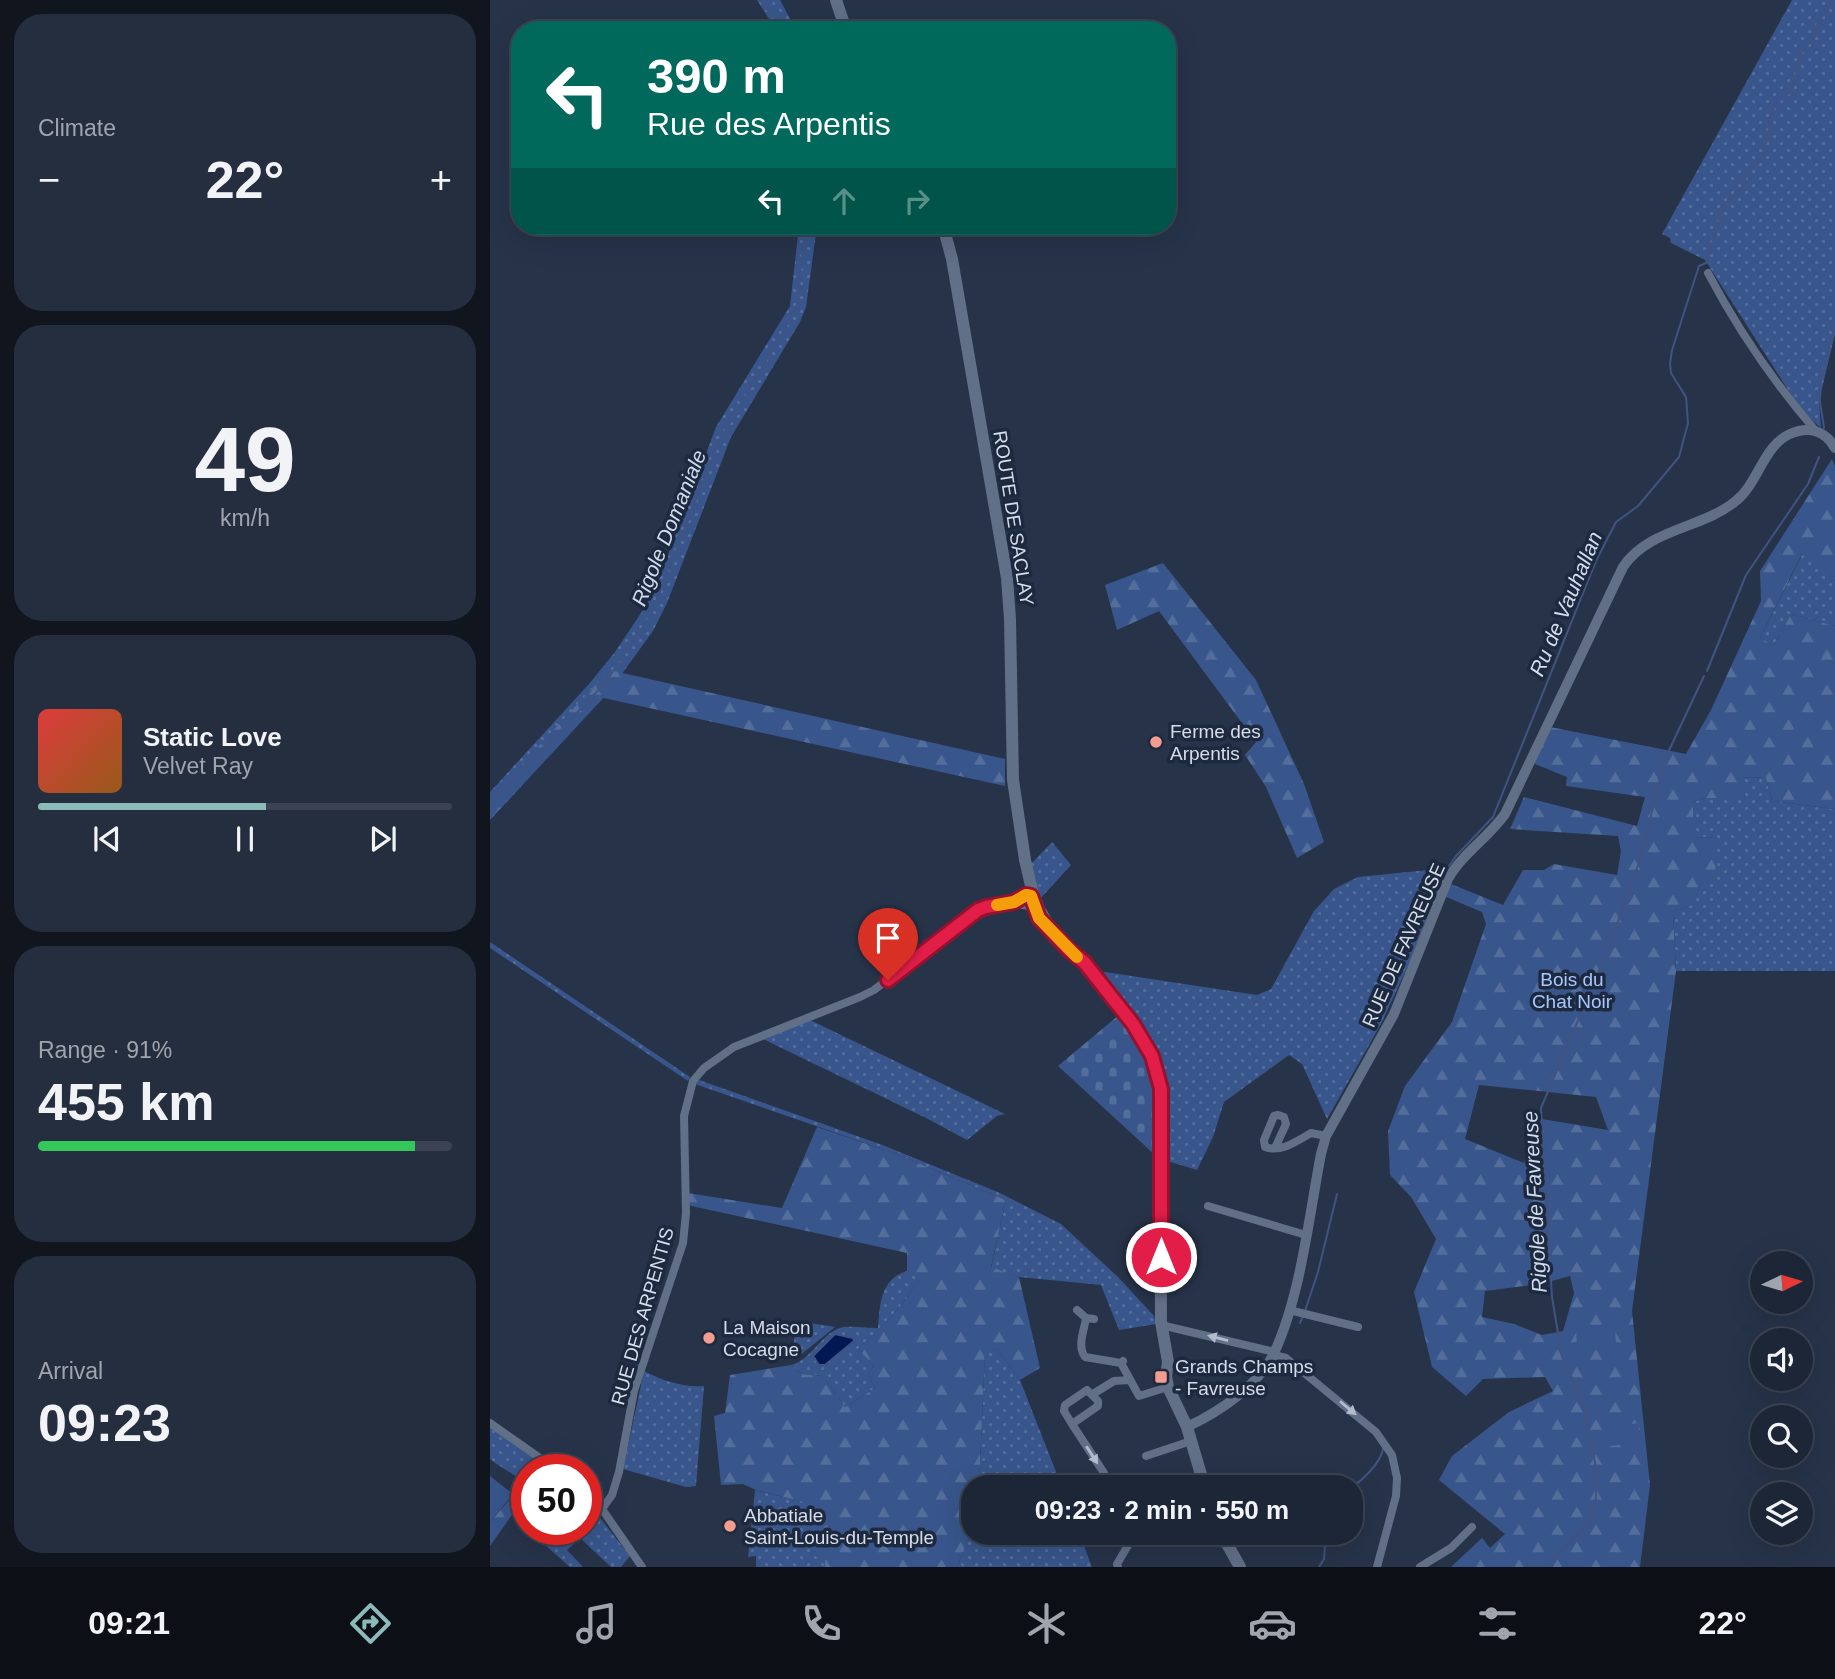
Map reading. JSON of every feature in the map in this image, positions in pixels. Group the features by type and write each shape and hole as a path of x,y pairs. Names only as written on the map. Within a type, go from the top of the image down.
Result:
{"main road":[{"path":"836,0 843,21"},
{"name":"ROUTE DE SACLAY","path":"945,235 952,259 1008,586 1011,761 1028,900 1038,925 1048,940 1069,960 1092,973"},
{"name":"ROUTE DE SACLAY","path":"1025,860 1032,890 1045,922 1114,998 1145,1043 1157,1069 1160,1082 1161,1325 1168,1362 1168,1387 1187,1427 1201,1475"},
{"path":"1228,1545 1240,1567"}],"street":[{"path":"1708,273 1734,322 1771,378 1815,430 1826,436 1835,448"},
{"name":"RUE DE FAVREUSE","path":"1187,1427 1211,1415 1245,1389 1275,1352 1289,1310 1326,1136 1394,1014 1448,879 1505,814 1623,567 1635,552 1732,504 1746,492 1776,443 1784,437 1799,430 1815,430"},
{"name":"ROUTE DE SACLAY","path":"1028,900 1031,896 1039,918 1045,922"},
{"name":"RUE DES ARPENTIS","path":"602,1509 612,1495 634,1391 683,1243 686,1213 684,1116 693,1081 718,1056 734,1047 874,990 978,910 1028,900"},
{"path":"1275,1148 1284,1147 1311,1133 1326,1136"},
{"path":"1208,1206 1306,1234"},
{"path":"1077,1310 1090,1319 1080,1345 1085,1357 1123,1361 1129,1380 1139,1396 1168,1387"},
{"path":"1289,1310 1358,1326"},
{"path":"1161,1325 1275,1352 1305,1373 1376,1432 1392,1455 1397,1470 1396,1496 1377,1567"},
{"path":"1093,1394 1114,1381 1129,1380"},
{"path":"1072,1424 1098,1406 1098,1401 1087,1390 1065,1405 1064,1410 1072,1424 1105,1475"},
{"path":"490,1423 534,1454"},
{"path":"1146,1456 1191,1441"},
{"path":"602,1509 642,1567"},
{"path":"1420,1567 1451,1548 1472,1527"},
{"path":"1118,1567 1116,1564 1128,1545"}],"green space":[{"path":"757,0 780,0 791,21 770,21"},
{"path":"1792,0 1835,0 1835,334 1819,401 1821,428 1801,410 1705,260 1671,243 1670,238 1662,234"},
{"path":"798,235 816,235 806,307 800,322 731,437 667,603 653,631 608,693 490,820 490,792 589,684 615,652 647,604 716,427 790,306"},
{"name":"Bois du Chat Noir","path":"1832,459 1835,466 1835,577 1802,554 1760,638 1774,645 1791,614 1835,626 1835,809 1772,801 1766,778 1742,777 1745,798 1705,798 1693,802 1693,838 1716,837 1715,878 1700,885 1695,904 1673,911 1676,971 1632,1311 1650,1485 1640,1567 1451,1567 1482,1538 1490,1548 1505,1534 1439,1480 1452,1456 1509,1412 1553,1391 1545,1377 1483,1379 1466,1396 1432,1367 1414,1292 1436,1239 1411,1197 1390,1175 1388,1131 1405,1086 1452,1022 1486,924 1482,912 1444,896 1451,884 1503,905 1523,870 1544,870 1554,864 1617,875 1621,851 1618,836 1510,829 1524,797 1637,826 1645,797 1566,786 1567,777 1535,764 1537,754 1550,727 1686,754 1711,710 1761,601 1760,571","holes":["1479,1085 1596,1097 1608,1130 1530,1117 1531,1142 1524,1163 1465,1139","1570,1276 1574,1293 1563,1331 1542,1335 1514,1324 1482,1317 1485,1291 1540,1284"]},
{"path":"1803,553 1835,577 1835,626 1791,614 1774,645 1760,638"},
{"path":"1163,563 1256,680 1304,784 1324,842 1297,858 1266,787 1245,755 1256,742 1159,611 1117,630 1105,585"},
{"path":"609,670 1005,759 1005,786 599,697 490,819 490,799"},
{"path":"1741,777 1766,778 1772,801 1835,809 1835,971 1676,971 1673,911 1694,904 1715,837 1693,838 1693,802 1705,798 1745,798"},
{"path":"1052,842 1071,865 1039,900 1031,864"},
{"path":"1448,868 1418,944 1381,1024 1327,1119 1302,1064 1289,1055 1224,1102 1213,1137 1197,1170 1164,1160 1159,1082 1100,974 1105,972 1257,995 1271,989 1314,911 1334,889 1358,877"},
{"path":"490,942 690,1077 688,1081 490,948"},
{"path":"1119,1015 1143,1050 1154,1078 1155,1120 1152,1124 1155,1130 1155,1155 1058,1066"},
{"path":"810,1020 1005,1114 997,1116 967,1140 763,1039"},
{"path":"699,1080 885,1146 1000,1193 1061,1224 1119,1278 1154,1316 1156,1324 1119,1330 1101,1285 1019,1277 991,1268 1006,1200 899,1155 695,1084"},
{"path":"817,1127 899,1155 1006,1200 991,1267 1019,1277 1040,1368 1020,1380 997,1349 985,1352 980,1475 961,1475 961,1545 966,1545 957,1567 825,1567 825,1558 817,1559 804,1502 743,1484 721,1485 714,1416 725,1413 730,1375 791,1365 802,1374 823,1376 845,1407 875,1388 868,1374 874,1366 858,1349 899,1307 919,1278 907,1271 907,1253 687,1205 688,1193 782,1208"},
{"path":"907,1271 920,1277 914,1288 892,1316 858,1349 874,1366 868,1374 875,1388 845,1407 823,1376 802,1374 791,1365 805,1357 837,1329 878,1328 886,1286"},
{"path":"797,1321 835,1327 798,1357 792,1355"},
{"path":"1615,1326 1616,1345 1577,1348 1576,1328"},
{"path":"997,1349 1020,1380 1057,1475 980,1475 985,1351"},
{"path":"644,1371 673,1383 704,1386 696,1486 686,1487 623,1469"},
{"path":"1638,1423 1641,1441 1606,1447 1603,1429"},
{"path":"490,1426 530,1454 511,1454 511,1473 490,1459"},
{"path":"490,1476 511,1492 511,1496 490,1522"},
{"path":"755,1490 805,1502 817,1558 825,1558 825,1567 756,1567 756,1556 748,1557"},
{"path":"511,1498 511,1516 490,1546 490,1522"},
{"path":"602,1520 630,1556 621,1567 611,1567 587,1545 602,1545"},
{"path":"545,1545 572,1545 567,1550 583,1567 570,1567"},
{"path":"966,1545 1084,1545 1092,1567 957,1567"}],"shaded area":[{"path":"835,1334 853,1338 854,1341 825,1365 819,1365 813,1356"}],"waterway":[{"name":"Rigole Domaniale","path":"763,0 777,21"},
{"name":"Ru de Vauhallan","path":"1410,960 1444,873 1456,856 1493,817 1596,561 1616,522 1638,506 1679,457 1688,423 1686,397 1671,373 1670,364 1699,266 1706,263 1723,207 1741,189 1747,175 1762,155 1768,137 1770,117 1777,103 1788,94 1801,54 1814,37 1815,28 1832,0"},
{"name":"Rigole Domaniale","path":"490,805 605,683 651,615 719,441 797,308 804,235"},
{"name":"Rigole de Favreuse","path":"1824,428 1820,402 1821,378 1835,327"},
{"name":"Rigole de Favreuse","path":"1707,671 1746,575 1808,484 1819,457"},
{"name":"Rigole de Favreuse","path":"1549,1567 1589,1523 1596,1498 1596,1468 1583,1401 1562,1357 1552,1297 1541,1108 1607,952 1641,857 1664,761 1704,676"},
{"name":"Ru de Vauhallan","path":"1305,1311 1318,1272 1337,1194"},
{"name":"Ru de Vauhallan","path":"1300,1323 1303,1316"},
{"name":"Ru de Vauhallan","path":"1363,1478 1379,1460 1383,1449"},
{"name":"Ru de Vauhallan","path":"1319,1567 1324,1559 1325,1545"}],"slow traffic":[{"path":"997,905 1014,902 1021,896 1031,896 1039,918 1077,957"}],"place":[{"name":"Ferme des Arpentis","path":"1156,742"},
{"name":"La Maison Cocagne","path":"709,1338"},
{"name":"Grands Champs - Favreuse","path":"1161,1377"},
{"name":"Abbatiale Saint-Louis-du-Temple","path":"730,1526"}],"route":[{"path":"888,980 978,910 1014,902 1021,896 1031,896 1039,918 1084,962 1133,1024 1157,1069 1161,1089 1161,1257"}]}
